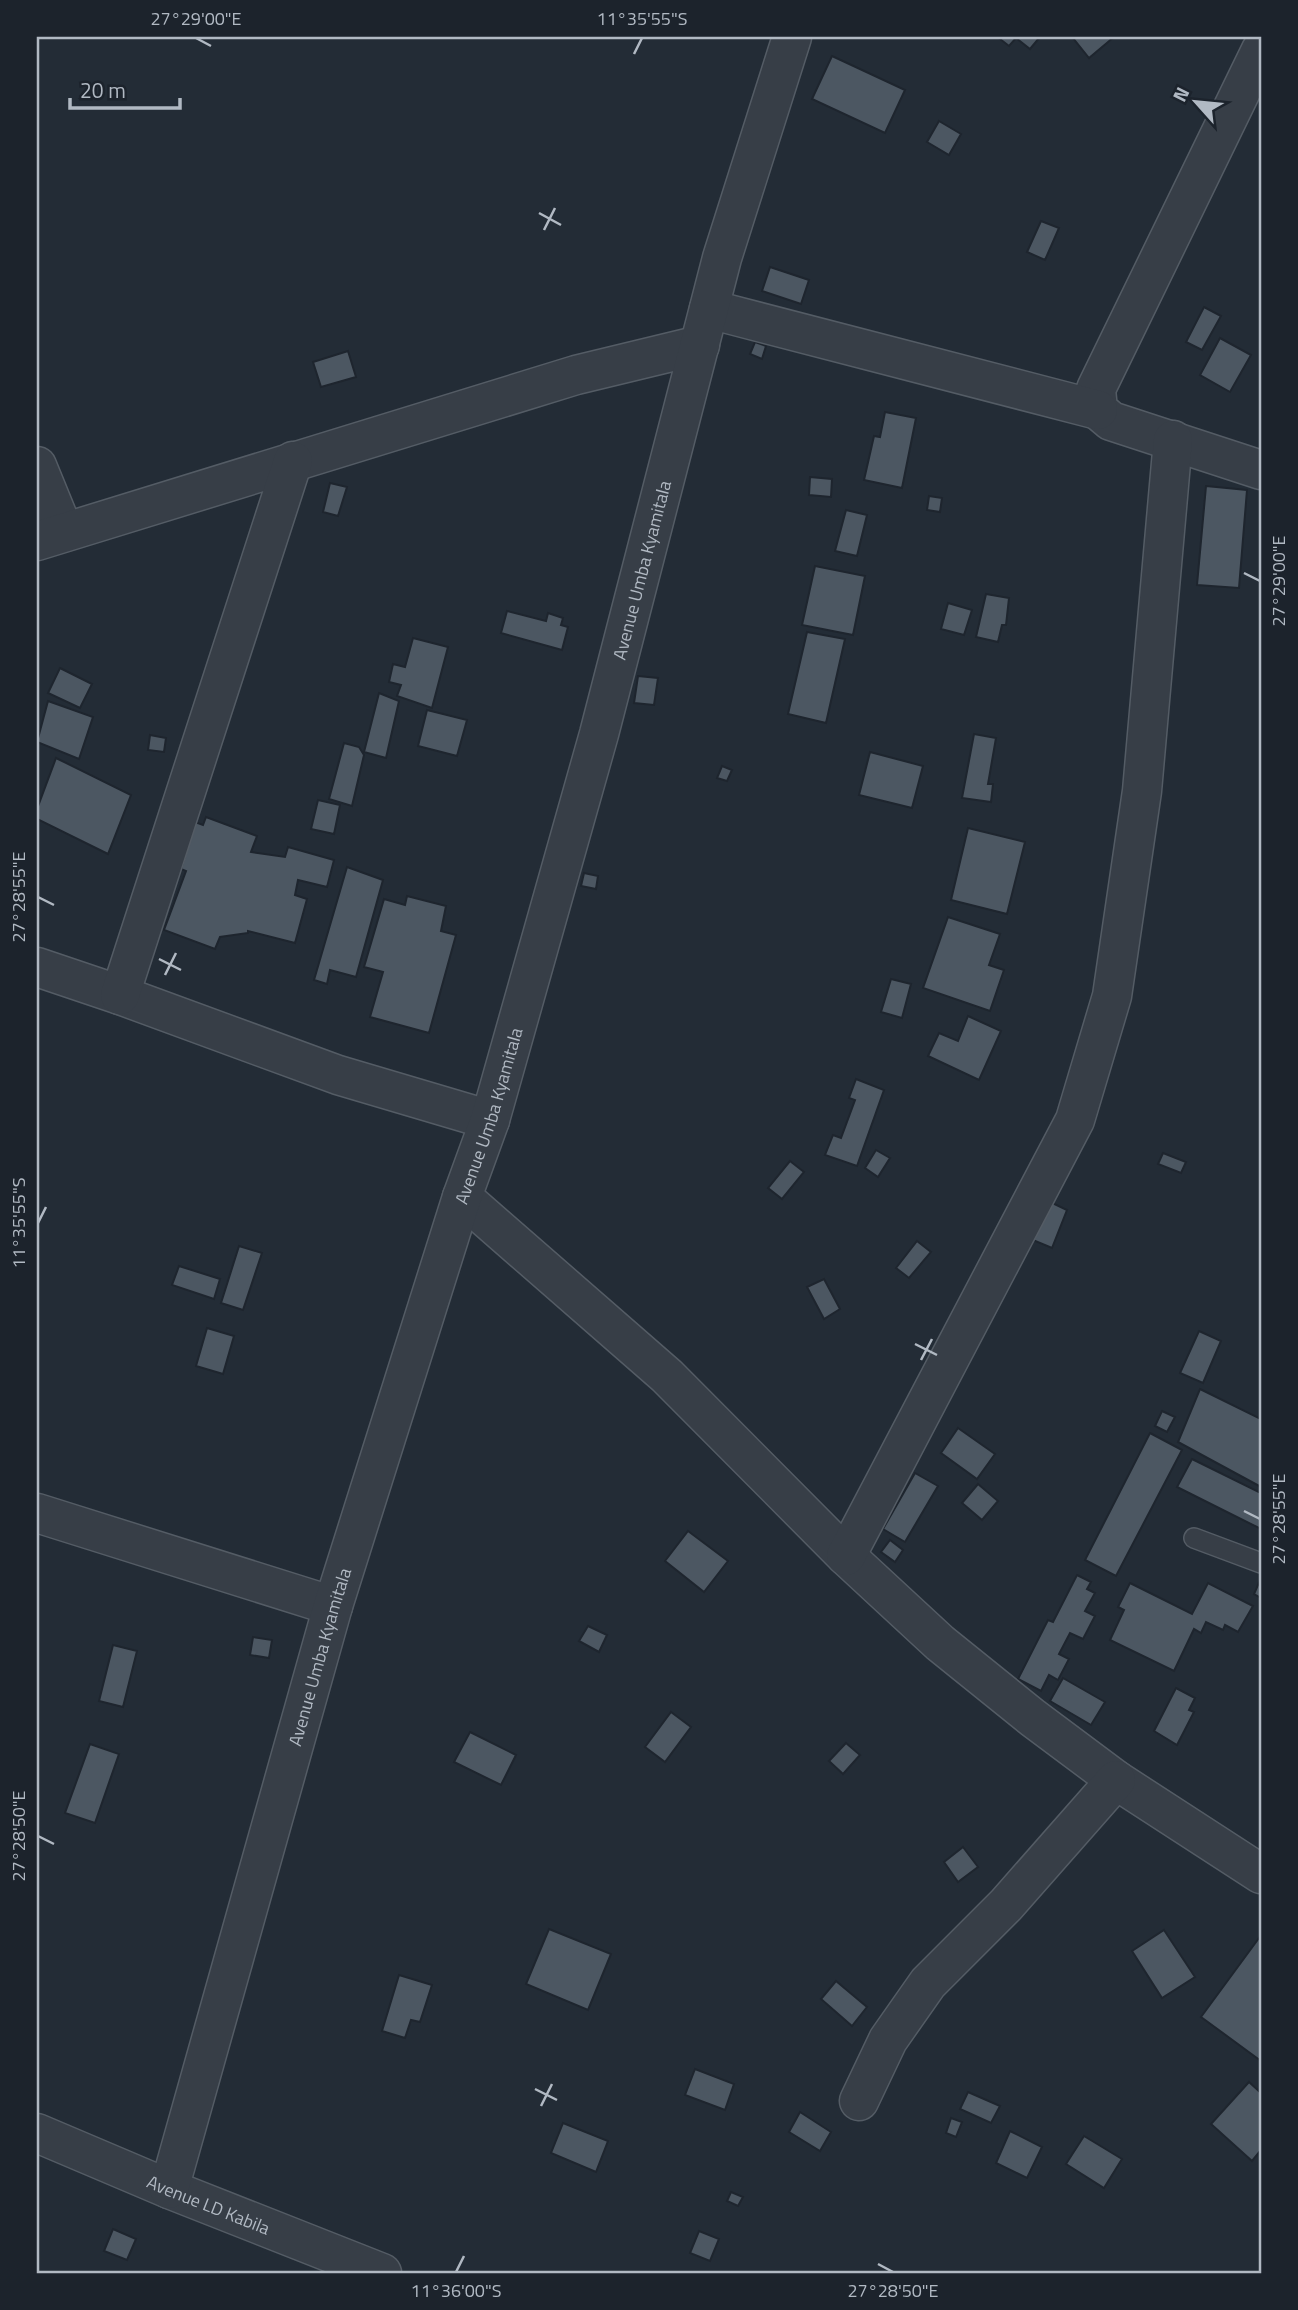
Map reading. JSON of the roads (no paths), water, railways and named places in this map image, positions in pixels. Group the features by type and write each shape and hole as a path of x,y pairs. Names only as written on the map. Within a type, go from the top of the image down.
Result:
{"street":[{"name":"Avenue Umba Kyamitala","path":"169,2189 332,1606 462,1197 490,1120 599,734 722,258 792,37"},
{"path":"1098,410 1096,389 1261,50"},
{"path":"37,466 50,536 576,374 704,327 1098,410 1111,421 1261,470"},
{"path":"846,1556 1075,1120 1112,996 1142,791 1173,440"},
{"path":"120,995 293,461"},
{"path":"37,967 338,1074 490,1120"},
{"path":"462,1197 667,1376 846,1556 940,1643 1116,1780 1261,1874"},
{"path":"37,1513 332,1606"},
{"path":"859,2101 888,2040 928,1983 1006,1905 1116,1780"},
{"name":"Avenue LD Kabila","path":"37,2133 358,2269"}],"lane":[{"path":"1194,1538 1261,1563"}]}
